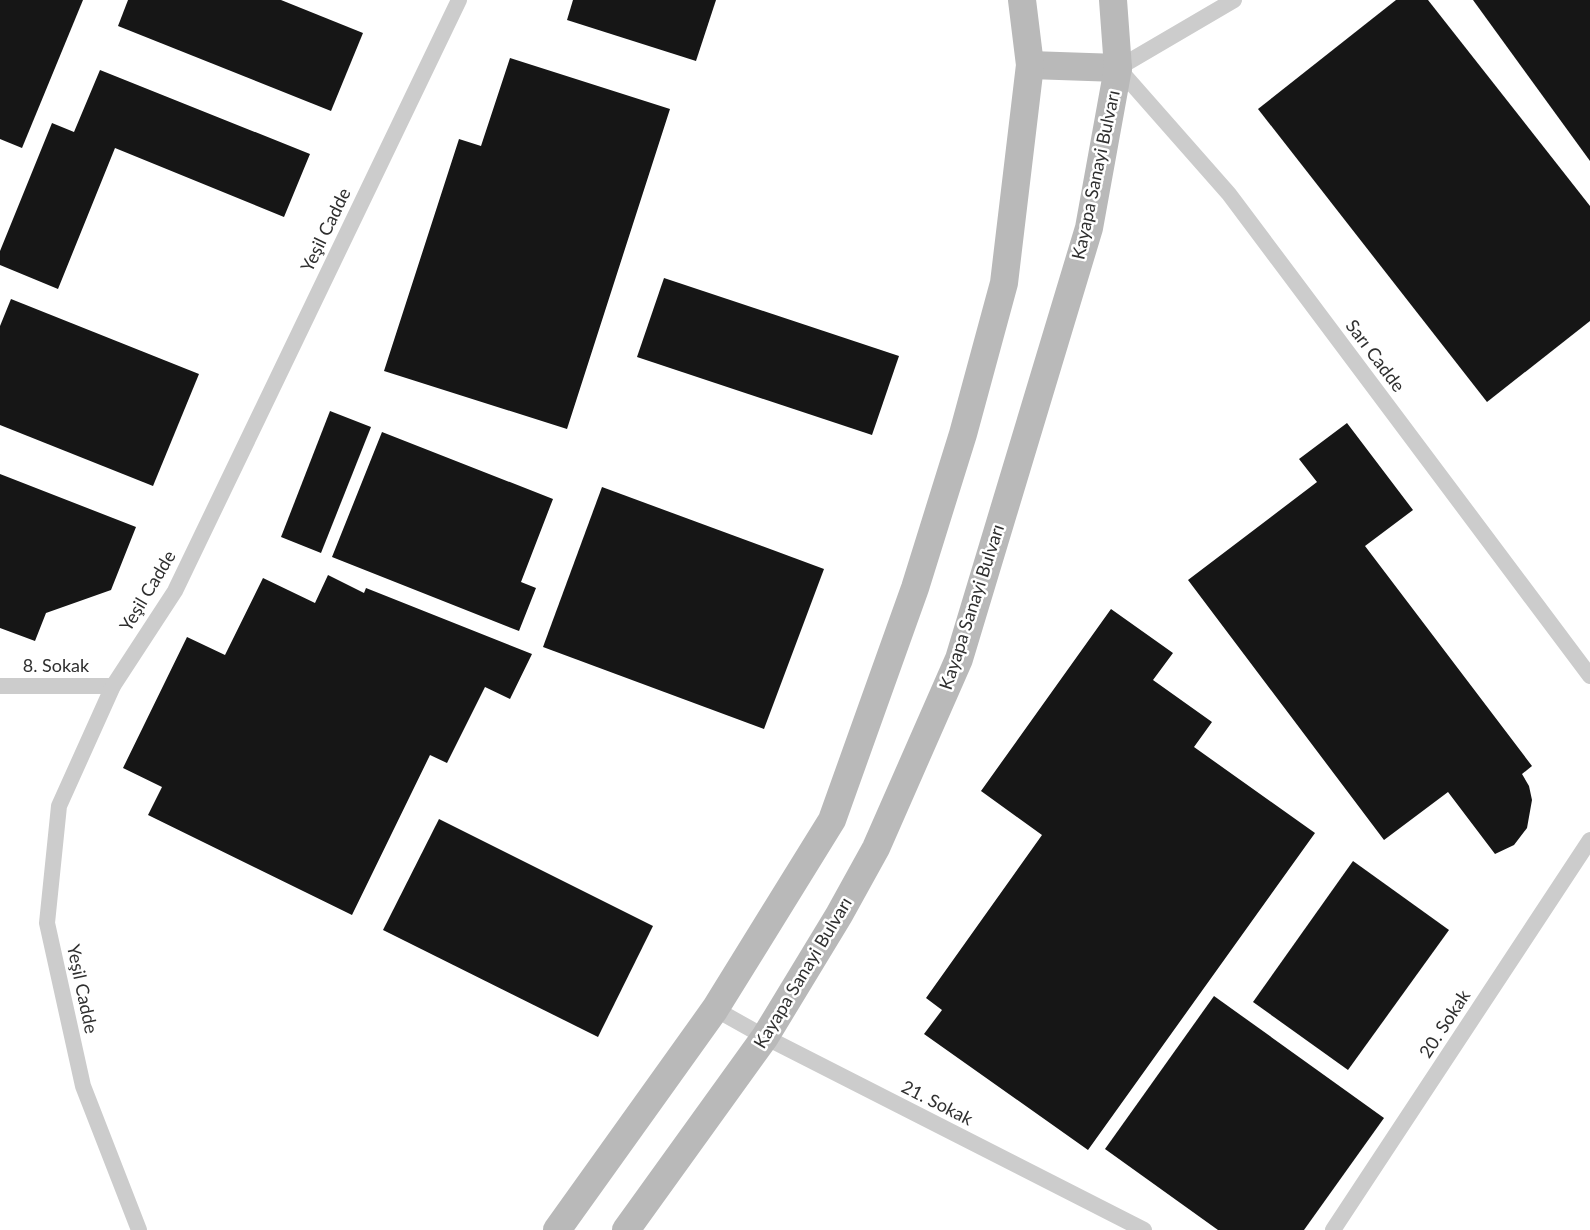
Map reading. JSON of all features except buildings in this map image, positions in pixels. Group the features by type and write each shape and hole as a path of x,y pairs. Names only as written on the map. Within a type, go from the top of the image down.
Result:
{"main road":[{"path":"557,1230 714,1008 832,820 915,588 963,434 1004,283 1030,65 1022,0"},
{"name":"Kayapa Sanayi Bulvarı","path":"626,1230 765,1038 839,915 876,848 959,659 1089,228 1118,68 1113,0"},
{"path":"1030,65 1118,68"}],"lane":[{"name":"Yeşil Cadde","path":"139,1230 83,1086 47,923 59,806 112,686 175,591 459,0"},
{"path":"1118,68 1234,0"},
{"name":"Sarı Cadde","path":"1118,68 1229,194 1590,676"},
{"name":"8. Sokak","path":"0,686 112,686"},
{"name":"20. Sokak","path":"1333,1230 1590,840"},
{"name":"21. Sokak","path":"714,1008 765,1038 1144,1230"}]}
